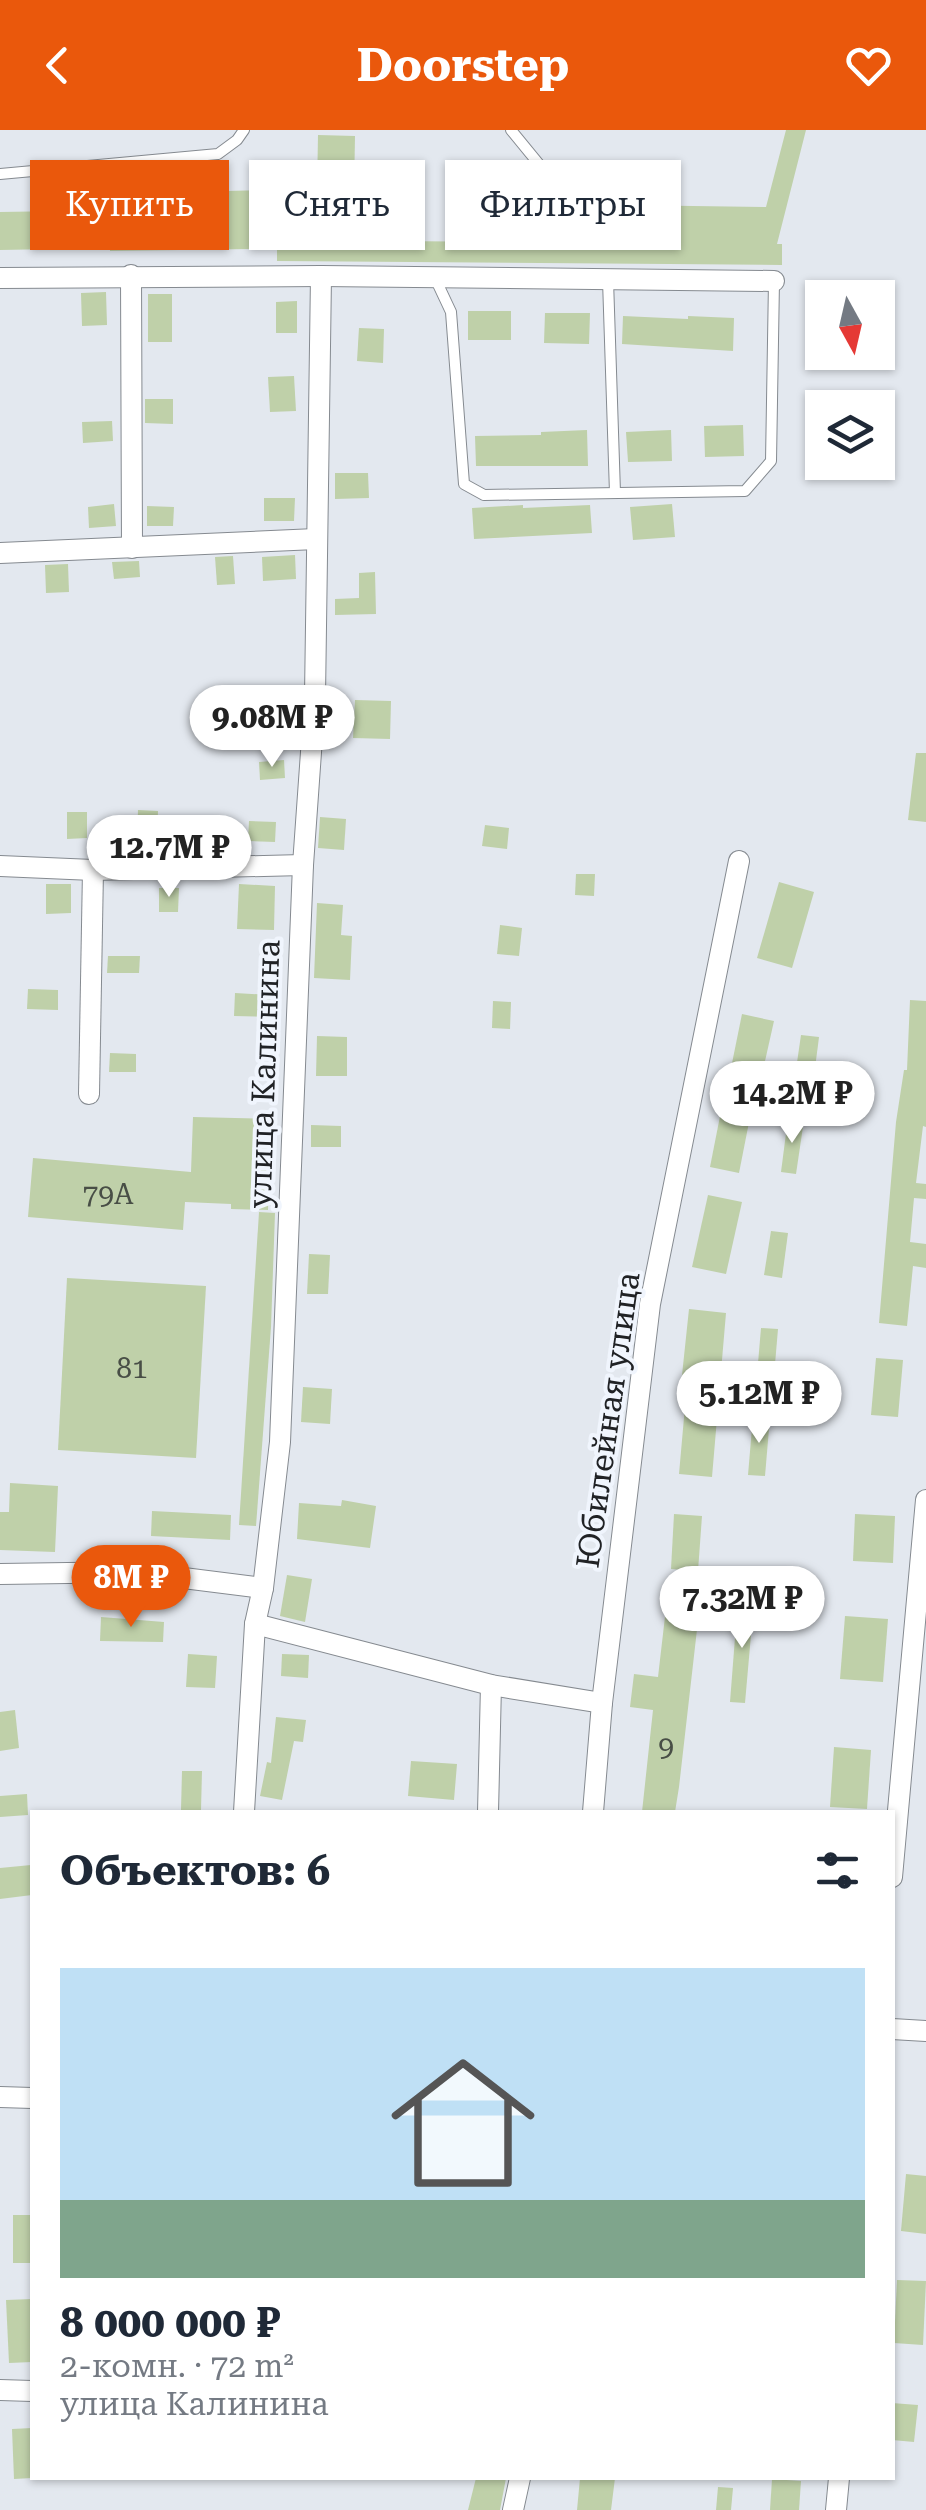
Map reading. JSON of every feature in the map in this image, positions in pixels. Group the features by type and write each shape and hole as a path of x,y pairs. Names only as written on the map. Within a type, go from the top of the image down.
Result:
{"street":[{"path":"132,275 132,548"},
{"path":"0,278 132,275 774,281"},
{"name":"улица Калинина","path":"244,1810 256,1624 280,1442 303,865 315,696 321,276"},
{"path":"0,553 316,539"},
{"name":"Юбилейная улица","path":"593,1810 602,1703 650,1304 739,861"},
{"path":"0,866 93,870 303,865"},
{"path":"89,1094 93,870"},
{"path":"895,1844 926,1500"},
{"path":"0,1574 136,1572 263,1588"},
{"path":"256,1624 491,1684 602,1703"},
{"path":"488,1810 491,1684"},
{"path":"895,2029 926,2031"},
{"path":"0,2098 30,2098"},
{"path":"0,2390 30,2391"},
{"path":"513,2510 520,2480"},
{"path":"836,2510 839,2480"}],"lane":[{"path":"0,174 218,154 244,130"},
{"path":"511,130 536,160"},
{"path":"434,277 450,312 464,484 484,496 745,490 771,461 774,281"},
{"path":"608,279 616,493"}],"building":[{"path":"786,130 806,130 777,244 782,244 782,265 277,261 277,250 425,250 425,241 445,241 445,250 681,250 681,206 766,207"},
{"path":"318,135 355,136 355,160 318,160"},
{"path":"249,190 249,249 229,249 229,191"},
{"path":"0,212 30,212 30,249 0,250"},
{"path":"106,292 107,325 82,326 81,293"},
{"path":"148,294 172,294 172,342 148,342"},
{"path":"297,301 297,333 276,333 276,302"},
{"path":"468,311 511,311 511,340 468,340"},
{"path":"545,313 590,313 589,344 544,343"},
{"path":"623,316 734,318 733,351 622,344"},
{"path":"359,328 384,329 383,363 357,361"},
{"path":"294,376 296,411 270,412 268,377"},
{"path":"145,399 173,399 173,424 145,423"},
{"path":"112,421 113,441 83,443 82,422"},
{"path":"743,425 744,456 705,457 704,426"},
{"path":"587,430 588,466 476,466 475,436"},
{"path":"671,430 672,461 628,462 626,432"},
{"path":"335,473 368,473 369,498 335,499"},
{"path":"264,498 295,498 294,521 264,521"},
{"path":"114,504 116,526 89,528 88,507"},
{"path":"672,504 675,537 633,540 630,507"},
{"path":"590,505 592,533 474,539 472,508"},
{"path":"147,506 174,507 173,526 147,526"},
{"path":"295,555 296,579 263,581 262,557"},
{"path":"233,556 235,584 217,585 215,557"},
{"path":"139,561 140,577 114,579 112,562"},
{"path":"68,564 69,592 46,593 45,565"},
{"path":"375,572 376,614 335,615 335,599 359,598 359,573"},
{"path":"355,700 391,701 390,739 353,738"},
{"path":"916,753 926,753 926,822 908,820"},
{"path":"284,760 285,778 260,780 259,762"},
{"path":"138,810 158,811 157,841 137,840"},
{"path":"67,812 87,812 87,838 67,839"},
{"path":"320,817 346,819 344,850 318,848"},
{"path":"249,821 276,822 275,842 248,841"},
{"path":"485,825 509,828 507,849 482,846"},
{"path":"576,874 595,874 594,896 575,895"},
{"path":"779,882 814,892 792,968 757,958"},
{"path":"46,884 71,884 71,913 46,914"},
{"path":"239,884 275,886 274,930 237,929"},
{"path":"159,888 179,888 178,912 159,912"},
{"path":"317,903 343,905 341,935 352,936 350,980 314,978"},
{"path":"500,925 522,928 519,956 497,954"},
{"path":"108,956 140,956 139,973 107,973"},
{"path":"28,989 58,990 58,1010 27,1009"},
{"path":"235,993 271,995 270,1017 234,1016"},
{"path":"910,1000 926,1001 926,1127 923,1126 916,1183 926,1184 926,1199 914,1198 910,1242 926,1244 926,1268 913,1266 907,1326 879,1323 896,1122 907,1070"},
{"path":"493,1001 511,1002 510,1029 492,1028"},
{"path":"742,1014 774,1021 761,1079 730,1073"},
{"path":"801,1035 819,1037 812,1092 793,1090"},
{"path":"317,1036 347,1037 347,1076 316,1076"},
{"path":"110,1053 136,1054 136,1072 109,1072"},
{"path":"723,1101 752,1107 739,1173 710,1167"},
{"path":"193,1117 271,1119 268,1210 185,1202 183,1230 28,1217 33,1158 191,1172"},
{"path":"788,1118 804,1120 796,1174 781,1172"},
{"path":"311,1125 341,1126 341,1147 311,1147"},
{"path":"708,1195 742,1202 726,1274 692,1267"},
{"path":"259,1212 275,1213 256,1526 239,1525"},
{"path":"771,1231 788,1233 782,1278 764,1275"},
{"path":"309,1254 330,1255 328,1294 307,1294"},
{"path":"67,1278 206,1286 196,1458 58,1450"},
{"path":"689,1309 726,1313 712,1477 679,1474 686,1395 680,1394"},
{"path":"761,1328 778,1329 774,1376 757,1375"},
{"path":"876,1358 903,1360 898,1417 871,1415"},
{"path":"303,1387 332,1389 330,1424 301,1422"},
{"path":"753,1416 770,1417 765,1476 748,1475"},
{"path":"10,1483 58,1486 55,1552 0,1550 0,1512 9,1512"},
{"path":"342,1500 376,1506 370,1548 297,1539 299,1503 341,1506"},
{"path":"152,1511 231,1515 230,1540 151,1536"},
{"path":"674,1514 702,1516 698,1571 671,1569"},
{"path":"855,1514 895,1516 893,1563 853,1561"},
{"path":"287,1575 312,1579 305,1622 280,1616"},
{"path":"738,1599 754,1601 745,1703 730,1702"},
{"path":"666,1608 699,1612 675,1810 642,1810 653,1710 630,1707 634,1674 658,1677"},
{"path":"845,1616 888,1619 883,1682 840,1679"},
{"path":"101,1617 164,1622 163,1642 100,1641"},
{"path":"188,1654 217,1656 215,1688 186,1687"},
{"path":"282,1654 309,1655 308,1678 281,1676"},
{"path":"15,1710 19,1748 0,1751 0,1712"},
{"path":"276,1717 306,1720 303,1742 294,1741 282,1800 260,1796 267,1762 271,1763"},
{"path":"834,1747 871,1750 867,1809 830,1807"},
{"path":"411,1761 457,1764 454,1800 408,1796"},
{"path":"182,1771 202,1771 201,1810 181,1810"},
{"path":"27,1794 28,1815 0,1817 0,1796"},
{"path":"30,1865 30,1895 0,1899 0,1868"},
{"path":"906,2174 926,2176 926,2234 901,2231"},
{"path":"13,2215 30,2215 30,2263 13,2263"},
{"path":"897,2280 926,2281 923,2345 895,2343"},
{"path":"30,2299 30,2362 9,2363 6,2300"},
{"path":"895,2403 918,2405 914,2442 895,2440"},
{"path":"30,2428 30,2478 14,2479 12,2429"},
{"path":"476,2480 506,2480 500,2510 468,2510"},
{"path":"580,2480 615,2480 611,2510 577,2510"},
{"path":"772,2480 801,2481 799,2510 770,2510"},
{"path":"718,2487 733,2488 731,2510 716,2510"}]}
